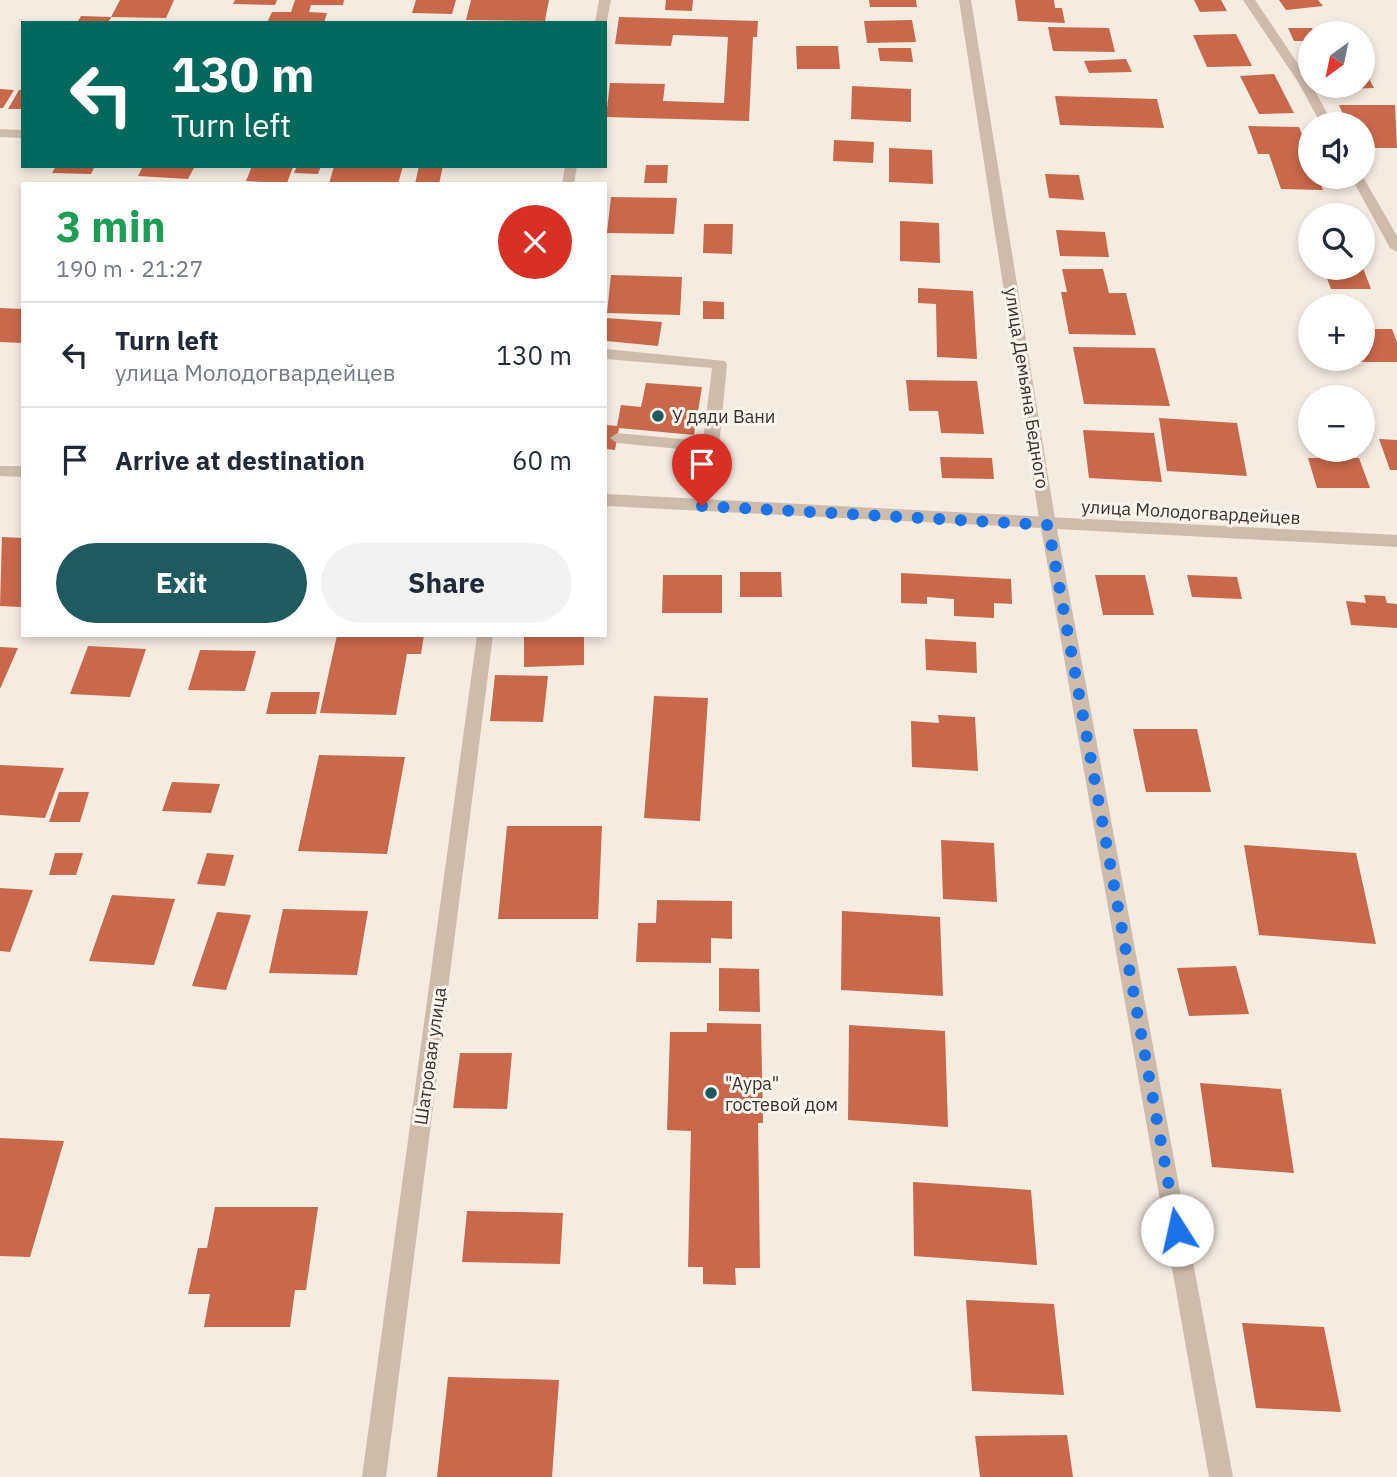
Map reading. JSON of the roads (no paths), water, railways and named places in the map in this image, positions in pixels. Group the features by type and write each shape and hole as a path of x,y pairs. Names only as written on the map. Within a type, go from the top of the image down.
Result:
{"street":[{"path":"601,21 606,0"},
{"name":"улица Демьяна Бедного","path":"965,0 1048,525 1222,1477"},
{"path":"1249,0 1321,112"},
{"path":"0,133 21,134"},
{"path":"1364,189 1397,248"},
{"path":"607,354 720,364 702,506"},
{"path":"617,438 710,447"},
{"path":"0,471 21,472"},
{"name":"улица Молодогвардейцев","path":"607,500 1397,541"},
{"name":"Шатровая улица","path":"374,1477 485,637"}],"place":[{"name":"У дяди Вани","path":"658,416"},
{"name":"\"Аура\" гостевой дом","path":"711,1093"}]}
